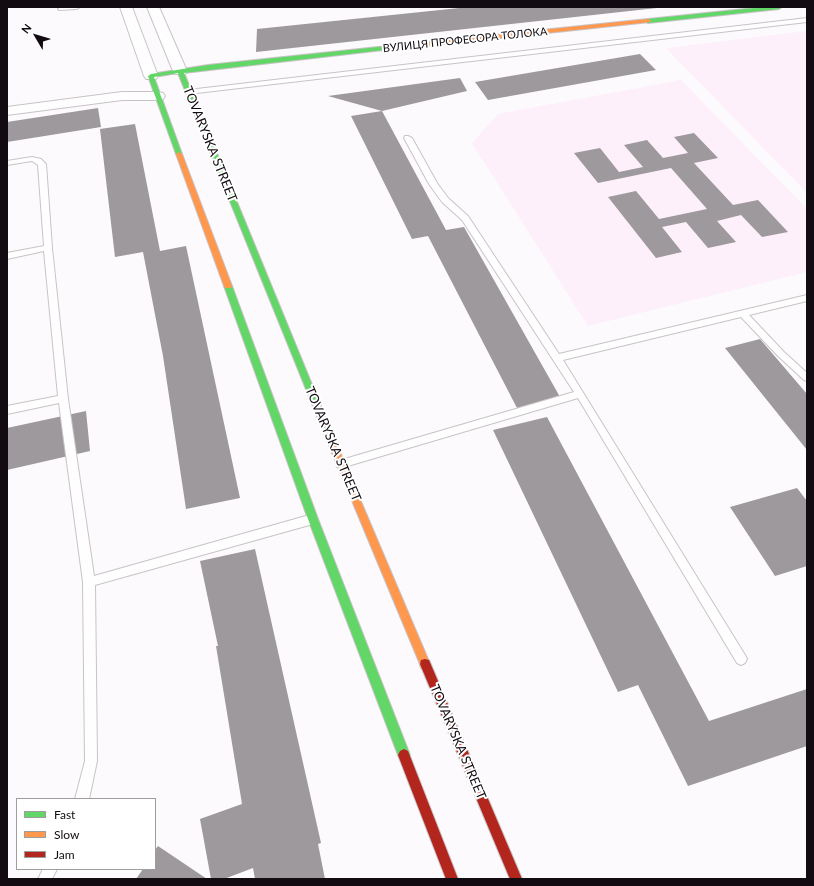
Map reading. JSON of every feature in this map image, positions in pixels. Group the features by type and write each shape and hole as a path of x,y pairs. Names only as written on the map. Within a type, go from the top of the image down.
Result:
{"street":[{"path":"126,7 313,519 452,879"},
{"name":"TOVARYSKA STREET","path":"153,7 341,464 516,879"},
{"name":"ВУЛИЦЯ ПРОФЕСОРА ТОЛОКА","path":"151,76 180,71 779,7"},
{"path":"7,110 122,96 158,96"}],"lane":[{"path":"61,9 77,7"},
{"path":"188,92 807,20"},
{"path":"408,138 433,184 445,200 465,218 557,358 741,659"},
{"path":"7,163 32,159 42,164 48,248 63,399 89,582 92,761 82,798"},
{"path":"7,256 48,248"},
{"path":"557,358 807,298"},
{"path":"743,314 781,354 807,378"},
{"path":"341,464 580,394"},
{"path":"7,410 63,399"},
{"path":"89,582 313,519"},
{"path":"45,879 50,870"}],"shaded area":[{"path":"807,31 807,193 666,48"},
{"path":"681,80 807,209 807,272 588,326 472,143 498,114"}],"building":[{"path":"469,7 657,8 256,52 257,29"},
{"path":"640,54 656,70 488,100 475,82"},
{"path":"460,78 467,91 382,111 328,96"},
{"path":"98,108 101,127 7,142 7,122"},
{"path":"382,111 446,230 464,227 560,397 517,408 428,236 412,239 351,116"},
{"path":"135,124 160,251 186,246 240,498 186,509 163,356 143,252 115,257 100,129"},
{"path":"694,133 718,158 694,163 733,205 758,200 788,232 762,237 741,215 717,221 736,242 708,248 686,222 662,227 682,252 656,258 608,197 636,191 659,219 707,209 671,168 598,183 574,153 600,148 619,172 643,167 624,145 647,140 663,158 688,153 674,137"},
{"path":"760,339 807,394 807,450 725,348"},
{"path":"86,411 90,451 7,470 7,428"},
{"path":"547,417 709,721 807,689 807,746 688,786 638,685 618,692 493,430"},
{"path":"797,488 807,501 807,566 775,576 730,507"},
{"path":"255,549 321,843 318,844 325,879 255,879 253,868 224,879 211,879 200,819 242,804 216,646 218,646 200,561"},
{"path":"158,846 207,879 136,879 142,870 156,870 156,849"}],"traffic: fast":[{"path":"648,21 779,7"},
{"path":"179,154 151,76 208,67 416,45"},
{"path":"180,71 327,431"},
{"path":"228,286 313,519 404,755"}],"traffic: slow":[{"path":"416,45 648,21"},
{"path":"179,154 228,286"},
{"path":"327,431 425,664"}],"traffic: jam":[{"path":"425,664 516,879"},
{"path":"404,755 452,879"}]}
